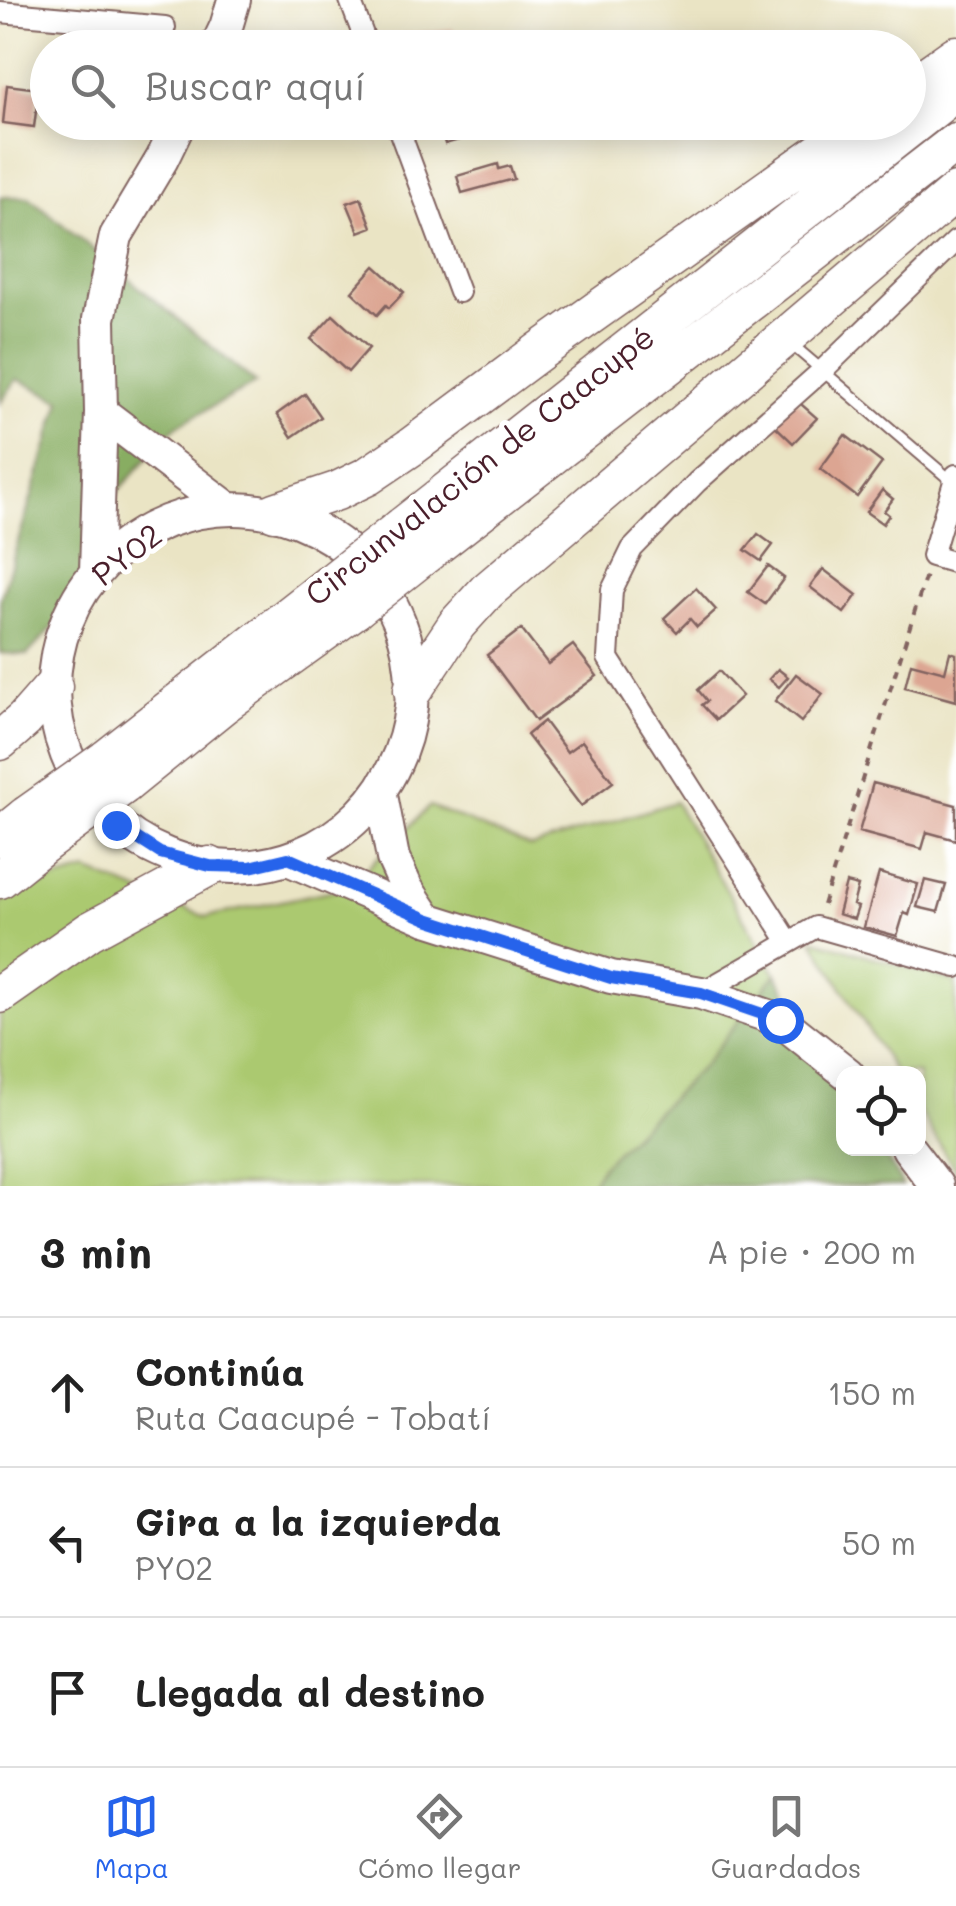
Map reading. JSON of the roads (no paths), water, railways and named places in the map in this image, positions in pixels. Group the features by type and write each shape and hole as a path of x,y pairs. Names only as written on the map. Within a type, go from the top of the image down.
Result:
{"highway":[{"path":"926,76 956,55"},
{"name":"Circunvalación de Caacupé","path":"926,116 956,91"},
{"path":"275,512 368,476 837,140"},
{"name":"Circunvalación de Caacupé","path":"416,539 897,140"},
{"name":"Circunvalación de Caacupé","path":"0,879 24,832 224,704 343,596 416,539 956,142"},
{"path":"413,690 457,624 487,591 956,192"},
{"path":"0,741 53,687"},
{"path":"0,994 90,931 210,866"}],"main road":[{"path":"225,30 234,0"},
{"path":"96,571 102,412 100,319 116,236 171,140"},
{"path":"102,412 226,508"},
{"name":"PY02","path":"226,508 275,512 331,536 376,576 404,630 413,690 409,726 398,759 380,790 340,832 288,858 250,867 210,866 160,853 116,825 82,786 60,738 53,687 58,646 72,608 96,571 154,526 226,508"},
{"path":"380,790 393,858 427,919"},
{"path":"288,858 427,919 611,978 701,993 780,1020 838,1066"},
{"path":"914,1156 938,1186"}],"street":[{"path":"350,0 361,30"},
{"path":"0,12 165,27"},
{"path":"403,140 460,292"},
{"path":"788,942 608,658 612,590 632,550 697,482 823,370 956,242"},
{"path":"955,479 932,556 956,563"},
{"path":"701,993 816,927 956,967"}],"lane":[{"path":"786,339 955,479"}]}
